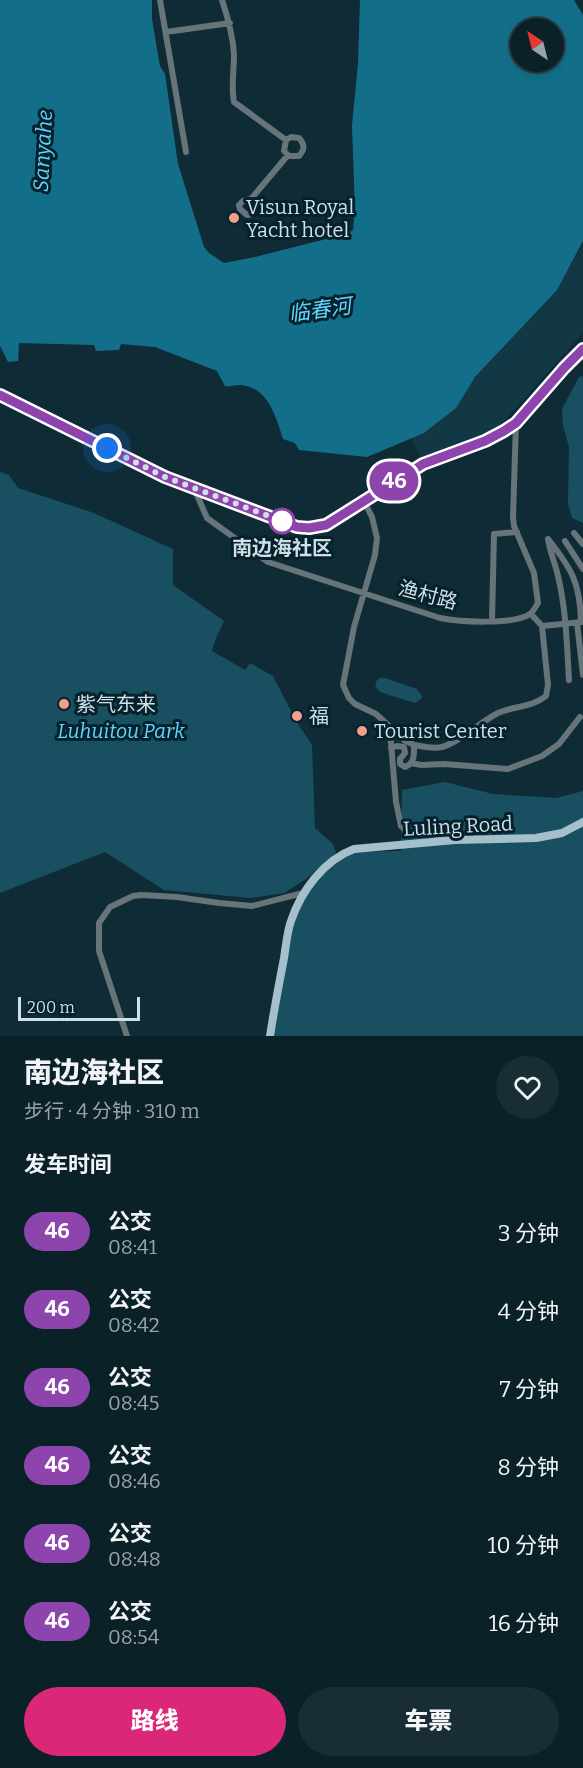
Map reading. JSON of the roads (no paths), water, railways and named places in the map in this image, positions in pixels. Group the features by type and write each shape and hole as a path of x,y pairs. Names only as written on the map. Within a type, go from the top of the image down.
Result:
{"main road":[{"path":"0,395 165,477 297,527 309,528 326,525 423,464 485,441 516,423 583,349"},
{"name":"Luling Road","path":"304,893 316,876 334,859 354,849 455,840 536,838 562,833 583,822"},
{"path":"270,1036 291,921 304,893"}],"street":[{"path":"160,0 186,152"},
{"path":"222,0 230,23 234,54 232,93 234,102 286,140"},
{"path":"165,32 230,23"},
{"path":"296,136 299,138 304,146 299,156 294,157 284,151 286,140 296,136"},
{"path":"251,199 288,155"},
{"path":"404,740 429,748 445,746 488,718 536,703 546,696 549,685 542,626 531,614 538,603 534,573 513,517 516,423"},
{"name":"渔村路","path":"194,488 207,518 268,562 448,620 517,620 531,614"},
{"path":"364,501 372,517 377,538 375,555 354,627 344,686 349,698 355,704 376,714 388,725 396,802 401,826 408,832 448,836 455,840"},
{"path":"492,621 494,534 517,532"},
{"path":"574,533 583,544"},
{"path":"569,680 565,624 558,576 548,539 567,563 575,580 580,604 583,675"},
{"path":"565,540 583,569"},
{"path":"542,626 580,622"},
{"path":"411,763 508,769 542,756 559,744 580,717"},
{"path":"392,748 404,747 405,753 400,759 400,764 405,767 414,758 414,745"},
{"path":"127,1036 99,951 99,923 110,908 133,896 141,895 252,906 304,893"}],"water":[{"path":"0,0 152,0 152,19 160,66 165,74 178,164 204,247 224,263 346,234 353,230 355,211 352,125 358,64 360,0 574,0 583,15 583,241 557,290 475,377 456,408 424,433 367,457 299,450 295,443 283,439 269,403 256,390 248,386 225,386 217,371 155,347 121,344 119,350 96,351 94,345 19,343 18,361 8,362 0,346"}],"place":[{"name":"Visun Royal Yacht hotel","path":"234,218"},
{"name":"南边海社区","path":"282,521"},
{"name":"紫气东来","path":"64,704"},
{"name":"福","path":"297,716"},
{"name":"Tourist Center","path":"362,731"}],"water label":[{"name":"Sanyahe","path":"43,151"},
{"name":"临春河","path":"320,310"}],"park label":[{"name":"Luhuitou Park","path":"121,731"}]}
